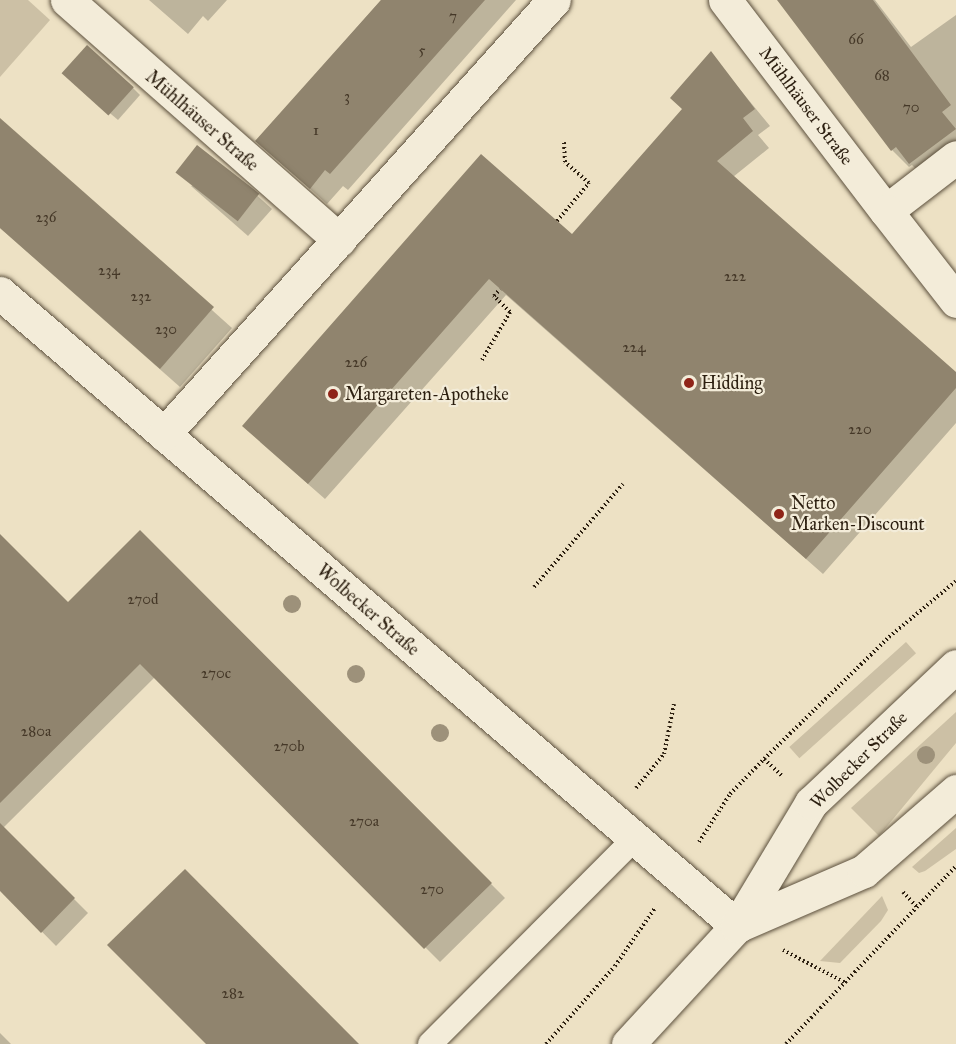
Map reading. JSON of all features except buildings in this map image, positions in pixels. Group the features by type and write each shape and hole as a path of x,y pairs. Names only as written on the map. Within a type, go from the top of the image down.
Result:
{"street":[{"name":"Mühlhäuser Straße","path":"67,0 339,240"},
{"path":"164,434 554,0"},
{"name":"Mühlhäuser Straße","path":"725,0 956,301"},
{"path":"886,211 956,157"},
{"name":"Wolbecker Straße","path":"0,293 737,926"},
{"name":"Wolbecker Straße","path":"628,1044 737,926 812,803 956,666"},
{"name":"Wolbecker Straße","path":"737,926 864,871 956,791"}],"lane":[{"path":"430,1044 622,829"}],"path":[{"path":"557,221 589,183 565,162 564,142"},
{"path":"482,360 510,312 494,296 500,289"},
{"path":"534,587 623,484"},
{"path":"546,1044 615,966 730,794 840,683 956,581"},
{"path":"622,829 664,754 674,704"},
{"path":"786,1044 956,866"},
{"path":"737,926 844,982"}],"shaded area":[{"path":"0,0 28,0 50,20 0,77"},
{"path":"906,642 916,653 799,758 789,747"},
{"path":"956,712 956,743 879,836 851,808"},
{"path":"956,828 956,849 925,871 919,873 912,867"},
{"path":"882,896 888,910 881,921 840,963 820,961"}],"place":[{"name":"Hidding","path":"689,383"},
{"name":"Margareten-Apotheke","path":"333,394"},
{"name":"Netto Marken-Discount","path":"779,514"}]}
